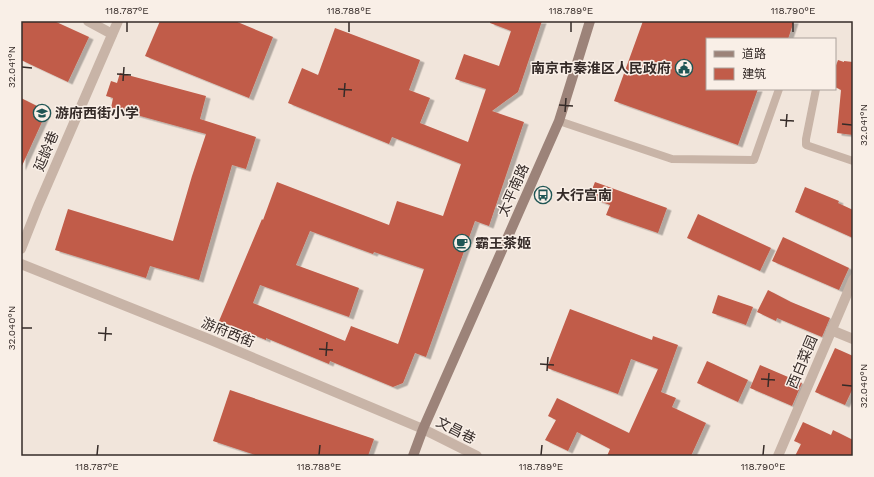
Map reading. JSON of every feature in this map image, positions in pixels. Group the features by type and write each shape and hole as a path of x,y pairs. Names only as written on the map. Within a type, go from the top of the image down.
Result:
{"main road":[{"name":"太平南路","path":"413,456 423,429 559,121 590,21"}],"street":[{"path":"88,21 112,34"},
{"name":"延龄巷","path":"21,249 118,21"},
{"name":"游府西街","path":"21,264 218,343 423,429"},
{"name":"西白菜园","path":"778,456 853,280"},
{"path":"831,330 853,339"},
{"name":"文昌巷","path":"423,429 477,456"}],"lane":[{"path":"559,121 672,159 754,160 779,90"},
{"path":"816,90 806,145 853,161"}],"building":[{"path":"21,21 54,21 89,37 68,82 21,60"},
{"path":"160,21 235,21 273,37 249,98 145,56"},
{"path":"490,21 542,21 518,92 492,111 524,122 489,226 475,221 426,357 415,353 403,383 393,387 330,361 329,364 266,338 266,340 219,321 262,219 263,220 277,182 389,225 397,201 443,216 461,164 392,137 389,144 288,103 302,68 318,75 335,28 420,60 409,90 430,98 420,123 468,142 486,89 455,79 464,54 499,66 511,31 490,23","holes":["310,231 373,254 374,252 424,269 398,344 351,326 345,341 253,303 260,285 349,317 359,288 296,265"]},
{"path":"643,21 794,21 788,38 706,38 706,90 758,90 738,145 614,101"},
{"path":"838,60 853,62 853,135 837,133 841,90 836,88 836,65"},
{"path":"120,73 206,96 200,119 256,137 246,169 232,165 199,280 150,266 146,278 55,250 68,209 173,241 206,134 111,108 113,98 106,96 111,81 117,83"},
{"path":"21,98 47,111 21,168"},
{"path":"595,182 667,208 658,233 606,215 610,205 589,197"},
{"path":"805,187 839,201 838,203 853,210 853,238 795,212"},
{"path":"698,214 771,248 760,271 687,238"},
{"path":"783,237 849,268 839,290 772,261"},
{"path":"768,290 791,302 830,318 822,337 777,318 776,321 757,312"},
{"path":"718,295 753,307 746,325 712,313"},
{"path":"570,309 652,340 653,336 678,345 661,392 676,398 672,407 706,423 691,456 607,456 610,449 577,432 568,451 545,440 556,420 548,416 557,398 629,433 658,369 631,359 618,394 547,368"},
{"path":"835,348 853,356 853,388 845,405 815,392"},
{"path":"707,361 748,380 738,402 697,383"},
{"path":"760,365 802,383 792,406 750,388"},
{"path":"230,390 374,439 368,456 258,456 213,441"},
{"path":"803,422 831,435 833,430 853,440 853,456 795,456 801,444 794,441"}],"place":[{"name":"南京市秦淮区人民政府","path":"684,68"},
{"name":"游府西街小学","path":"42,113"},
{"name":"大行宫南","path":"543,195"},
{"name":"霸王茶姬","path":"462,243"}]}
